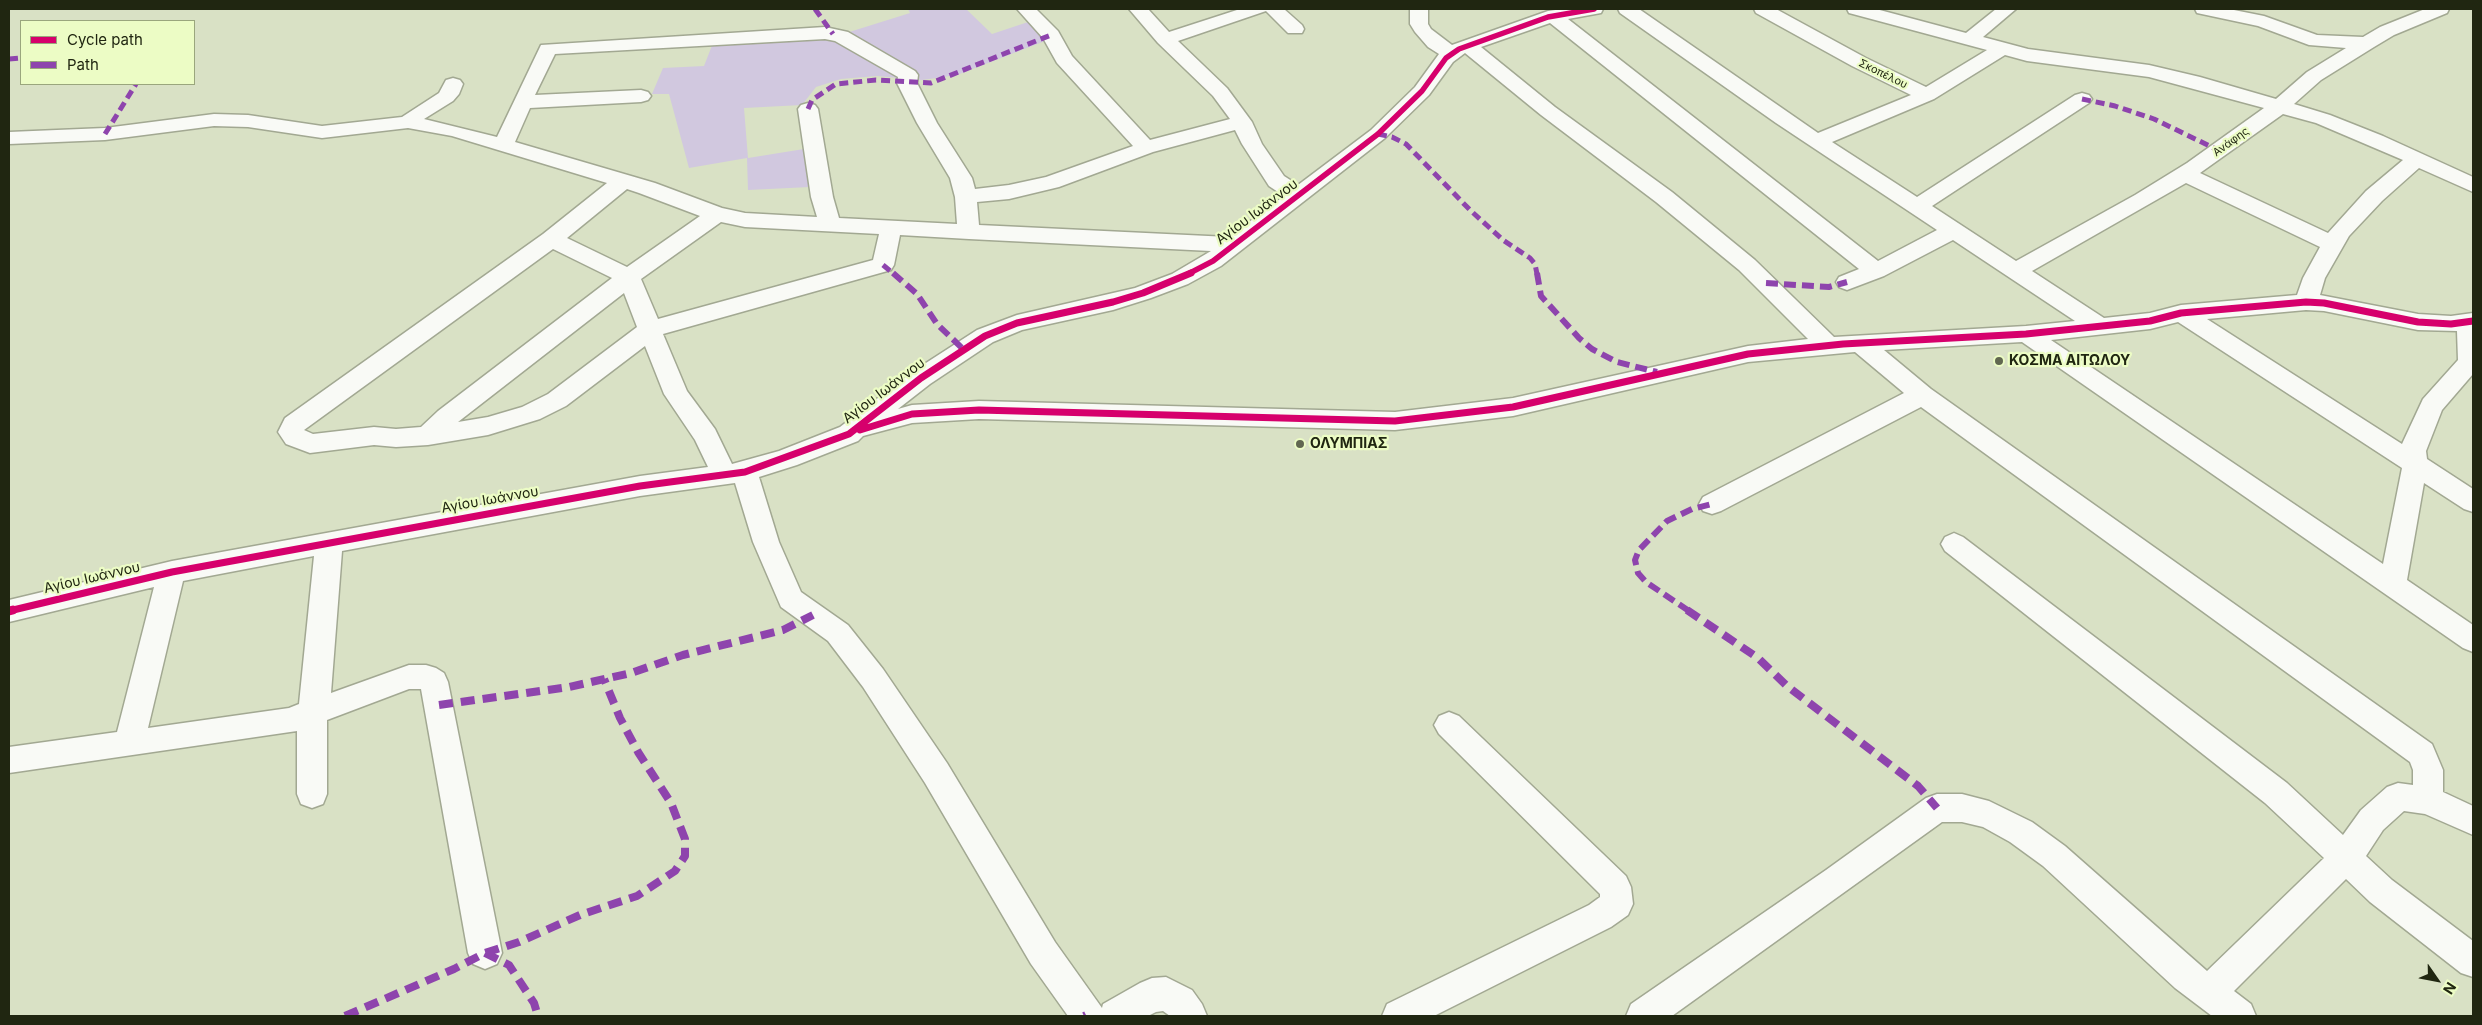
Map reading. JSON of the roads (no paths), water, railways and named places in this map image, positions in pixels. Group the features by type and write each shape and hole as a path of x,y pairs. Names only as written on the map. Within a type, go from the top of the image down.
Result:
{"street":[{"path":"1026,9 1051,35 1064,59 1146,148"},
{"path":"1138,9 1165,39 1220,92 1242,122 1252,144 1276,181 1299,196"},
{"path":"1165,39 1258,9"},
{"path":"1274,9 1296,29"},
{"path":"1419,9 1419,24 1435,43 1460,50 1664,197 1740,259 1828,345"},
{"name":"Αγίου Ιωάννου","path":"9,611 172,572 640,486 735,474 849,434 921,378 984,336 1017,323 1113,302 1143,293 1180,279 1213,261 1299,196 1400,114 1422,91 1446,58 1460,50 1553,16 1594,9"},
{"path":"1628,9 1816,141 2017,270 2098,325"},
{"name":"Σκοπέλου","path":"1763,9 1859,62 1926,95"},
{"path":"1856,9 1882,12 1968,40 2027,55 2171,76 2280,106 2346,128 2418,158 2473,185"},
{"path":"1968,40 2007,9"},
{"path":"2204,9 2264,22 2289,33 2316,41 2367,44"},
{"name":"Ανάφης","path":"2017,270 2185,174 2223,149 2280,106 2314,76 2387,31 2440,9"},
{"path":"1553,16 1876,271"},
{"path":"504,145 522,102 548,49 833,34 908,75 907,83 927,123 961,178 966,197 969,232"},
{"path":"1816,141 1926,95 2002,49"},
{"path":"408,122 446,97 452,90 452,84"},
{"path":"522,102 641,96"},
{"path":"1917,206 2082,99"},
{"path":"808,109 822,197 830,226"},
{"path":"9,138 105,134 214,120 248,121 322,132 408,122 455,131 504,145 623,181 717,214 745,220 830,226 1235,245"},
{"path":"966,197 1009,192 1052,182 1146,148 1242,122"},
{"path":"2306,302 2314,278 2340,232 2374,196 2418,158"},
{"path":"2185,174 2257,210 2333,244"},
{"path":"623,181 551,239 294,424 291,432 295,438 310,444 374,436 396,438 428,436 488,426 532,413 557,400 651,329 734,304 883,265 891,228"},
{"path":"428,436 448,417 629,277 717,214"},
{"path":"1847,282 1876,271 1955,230"},
{"path":"551,239 629,277 676,394 735,474 791,599 838,633 873,678 936,773 1044,953 1088,1016"},
{"path":"849,434 912,414 979,410 1395,421 1450,416 1513,407 1589,392 1748,354 1828,345 2026,334 2150,320 2181,313 2306,302 2324,303 2418,322 2451,324 2470,321 2471,354 2469,363 2432,405 2417,437 2413,451 2415,465 2392,585"},
{"path":"2181,313 2473,502"},
{"path":"2026,334 2473,640"},
{"path":"1860,343 1922,395 2420,753 2428,770 2428,800"},
{"path":"1712,504 1922,395"},
{"path":"312,794 312,712 316,696 329,543"},
{"path":"1954,544 2276,793 2381,891 2473,961"},
{"path":"129,743 172,572"},
{"path":"9,760 289,721 409,677 426,677 434,682 484,953"},
{"path":"1399,1016 1600,916 1617,904 1615,886 1449,725"},
{"path":"2208,993 2346,858 2372,820 2398,797 2428,800 2473,821"},
{"path":"1644,1016 1837,882 1937,808 1962,808 1980,813 2021,832 2054,856 2208,993 2239,1016"},
{"path":"1114,1016 1152,995 1166,994 1180,1002 1190,1016"}],"place":[{"name":"ΚΟΣΜΑ ΑΙΤΩΛΟΥ","path":"1999,361"},
{"name":"ΟΛΥΜΠΙΑΣ","path":"1300,444"}]}
